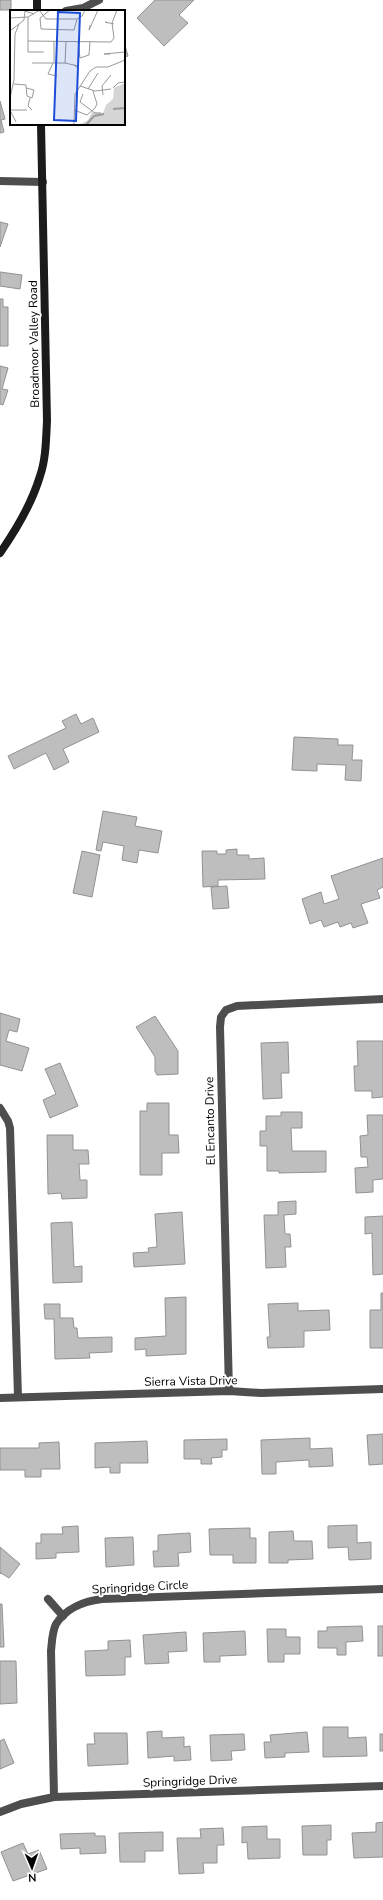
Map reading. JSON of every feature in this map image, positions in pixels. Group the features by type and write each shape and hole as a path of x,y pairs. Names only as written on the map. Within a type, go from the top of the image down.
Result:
{"street":[{"path":"72,10 83,8 99,0"},
{"name":"Broadmoor Valley Road","path":"0,553 24,512 41,476 46,448 47,421 41,125"},
{"path":"0,181 43,182"},
{"name":"El Encanto Drive","path":"229,1391 220,1027 222,1017 226,1010 237,1006 383,999"},
{"path":"0,1108 8,1121 10,1128 18,1397"},
{"name":"Sierra Vista Drive","path":"0,1398 229,1391 261,1392 383,1389"},
{"name":"Springridge Circle","path":"54,1797 51,1651 53,1634 56,1624 63,1616 80,1605 89,1601 102,1599 383,1589"},
{"path":"48,1600 63,1616"},
{"name":"Springridge Drive","path":"0,1812 21,1804 54,1797 383,1786"}],"building":[{"path":"0,0 11,0 11,10 0,10"},
{"path":"155,0 194,0 179,15 188,23 164,46 137,18"},
{"path":"125,46 128,56 125,57"},
{"path":"0,101 5,119 1,120 4,132 0,133"},
{"path":"0,222 8,224 0,247"},
{"path":"0,272 22,275 20,289 0,286"},
{"path":"0,299 3,299 3,307 8,307 8,346 0,346"},
{"path":"0,366 8,368 2,389 8,390 3,405 0,404"},
{"path":"76,714 81,724 93,718 99,732 63,749 69,762 54,770 46,753 14,769 8,756 66,728 62,721"},
{"path":"294,737 338,739 338,745 353,745 352,760 362,760 361,781 345,780 346,765 317,764 317,771 292,770"},
{"path":"103,811 137,817 135,826 162,831 158,853 139,850 137,863 122,860 124,846 103,842 101,851 96,850"},
{"path":"237,849 237,855 249,855 249,859 264,858 265,879 218,880 218,886 203,887 202,851 217,851 217,854 226,854 226,850"},
{"path":"82,851 100,855 92,897 73,893"},
{"path":"383,858 383,887 377,890 380,898 361,904 368,923 353,928 351,923 340,927 338,922 324,927 321,920 310,924 302,899 321,892 324,904 339,899 331,876"},
{"path":"227,886 229,908 213,909 211,887"},
{"path":"0,1013 20,1019 17,1032 9,1030 6,1041 29,1048 22,1071 0,1065"},
{"path":"155,1016 178,1051 178,1074 157,1075 155,1071 155,1057 136,1027"},
{"path":"357,1041 383,1041 383,1097 372,1098 372,1091 355,1091 354,1066 358,1066"},
{"path":"288,1042 289,1073 281,1073 282,1098 263,1099 261,1043"},
{"path":"60,1063 78,1106 50,1118 43,1100 56,1094 45,1069"},
{"path":"147,1103 169,1103 169,1135 178,1135 179,1153 162,1153 162,1175 140,1175 140,1111 147,1111"},
{"path":"281,1112 302,1112 302,1128 291,1128 292,1151 326,1151 326,1172 279,1173 279,1171 267,1171 267,1146 260,1146 260,1131 266,1131 266,1116 281,1116"},
{"path":"367,1115 383,1115 383,1179 373,1180 373,1192 356,1193 355,1168 368,1167 367,1157 361,1157 360,1136 368,1135"},
{"path":"47,1135 73,1135 73,1150 88,1150 89,1164 79,1164 80,1180 87,1180 87,1198 62,1199 61,1193 48,1194"},
{"path":"296,1201 296,1214 284,1215 285,1234 290,1234 291,1247 285,1247 286,1267 266,1268 264,1215 278,1215 278,1202"},
{"path":"182,1212 185,1264 134,1267 133,1253 149,1252 148,1248 157,1247 155,1214"},
{"path":"383,1216 383,1274 373,1275 372,1233 365,1234 365,1217"},
{"path":"72,1222 74,1267 82,1266 82,1282 53,1283 51,1223"},
{"path":"381,1293 383,1293 383,1348 370,1348 370,1310 381,1310"},
{"path":"186,1297 186,1354 146,1356 146,1349 135,1350 135,1338 166,1336 165,1298"},
{"path":"298,1303 298,1311 329,1310 330,1330 304,1331 304,1347 268,1348 267,1337 270,1337 268,1304"},
{"path":"44,1304 60,1304 60,1318 73,1318 74,1328 77,1328 78,1338 112,1337 112,1352 89,1353 90,1358 55,1359 54,1319 45,1319"},
{"path":"383,1434 383,1464 369,1465 367,1435"},
{"path":"310,1438 310,1449 332,1448 333,1466 309,1467 309,1460 276,1462 276,1474 262,1474 261,1440"},
{"path":"227,1439 227,1450 222,1450 222,1457 211,1458 212,1464 201,1464 201,1459 184,1459 184,1440"},
{"path":"147,1441 148,1463 120,1463 120,1473 110,1473 110,1467 95,1468 95,1443"},
{"path":"59,1442 60,1469 41,1469 41,1477 25,1477 25,1470 0,1470 0,1448 39,1448 39,1443"},
{"path":"357,1525 357,1543 371,1542 371,1559 349,1560 348,1547 328,1548 328,1526"},
{"path":"78,1526 79,1552 56,1553 56,1558 36,1559 36,1543 41,1543 41,1534 63,1534 62,1527"},
{"path":"250,1528 250,1538 256,1538 256,1563 233,1563 233,1555 210,1555 209,1529"},
{"path":"293,1531 294,1541 312,1541 313,1559 288,1560 288,1563 269,1563 269,1532"},
{"path":"190,1533 191,1552 178,1553 179,1566 154,1567 153,1551 158,1551 158,1535"},
{"path":"133,1537 134,1565 106,1567 105,1538"},
{"path":"0,1547 20,1564 9,1578 1,1573 0,1574"},
{"path":"0,1604 2,1604 4,1647 0,1647"},
{"path":"362,1626 363,1641 346,1642 346,1655 337,1655 337,1648 318,1648 318,1631 327,1631 327,1627"},
{"path":"378,1626 383,1626 383,1656 378,1656"},
{"path":"267,1629 286,1629 286,1637 300,1637 300,1654 284,1654 284,1662 268,1662"},
{"path":"245,1631 246,1655 220,1656 220,1662 204,1662 203,1633"},
{"path":"186,1632 187,1651 168,1652 169,1663 145,1664 143,1635"},
{"path":"130,1640 131,1657 125,1657 125,1675 86,1676 85,1651 108,1650 108,1641"},
{"path":"0,1661 16,1661 17,1703 0,1704"},
{"path":"323,1727 348,1727 348,1738 366,1737 367,1756 323,1757"},
{"path":"162,1731 162,1738 184,1737 184,1747 190,1746 191,1760 174,1761 174,1756 148,1758 147,1732"},
{"path":"307,1732 309,1752 285,1753 285,1757 265,1758 264,1742 271,1742 270,1735"},
{"path":"94,1733 127,1733 128,1764 88,1766 87,1744 95,1744"},
{"path":"244,1734 245,1750 231,1751 232,1760 211,1761 210,1735"},
{"path":"380,1734 383,1734 383,1751 380,1751"},
{"path":"4,1739 14,1763 0,1769 0,1741"},
{"path":"383,1822 383,1857 354,1858 352,1833 376,1832 376,1823"},
{"path":"331,1825 331,1840 327,1840 327,1855 303,1855 302,1826"},
{"path":"267,1826 267,1839 280,1839 280,1858 248,1859 247,1842 242,1843 242,1827"},
{"path":"223,1828 224,1845 217,1845 217,1863 203,1863 204,1873 179,1874 177,1838 201,1838 200,1829"},
{"path":"163,1832 163,1851 145,1851 145,1862 120,1862 119,1833"},
{"path":"95,1833 95,1836 105,1836 106,1853 80,1854 80,1848 61,1849 60,1834"},
{"path":"23,1843 28,1854 39,1850 47,1869 13,1881 1,1852"}]}
